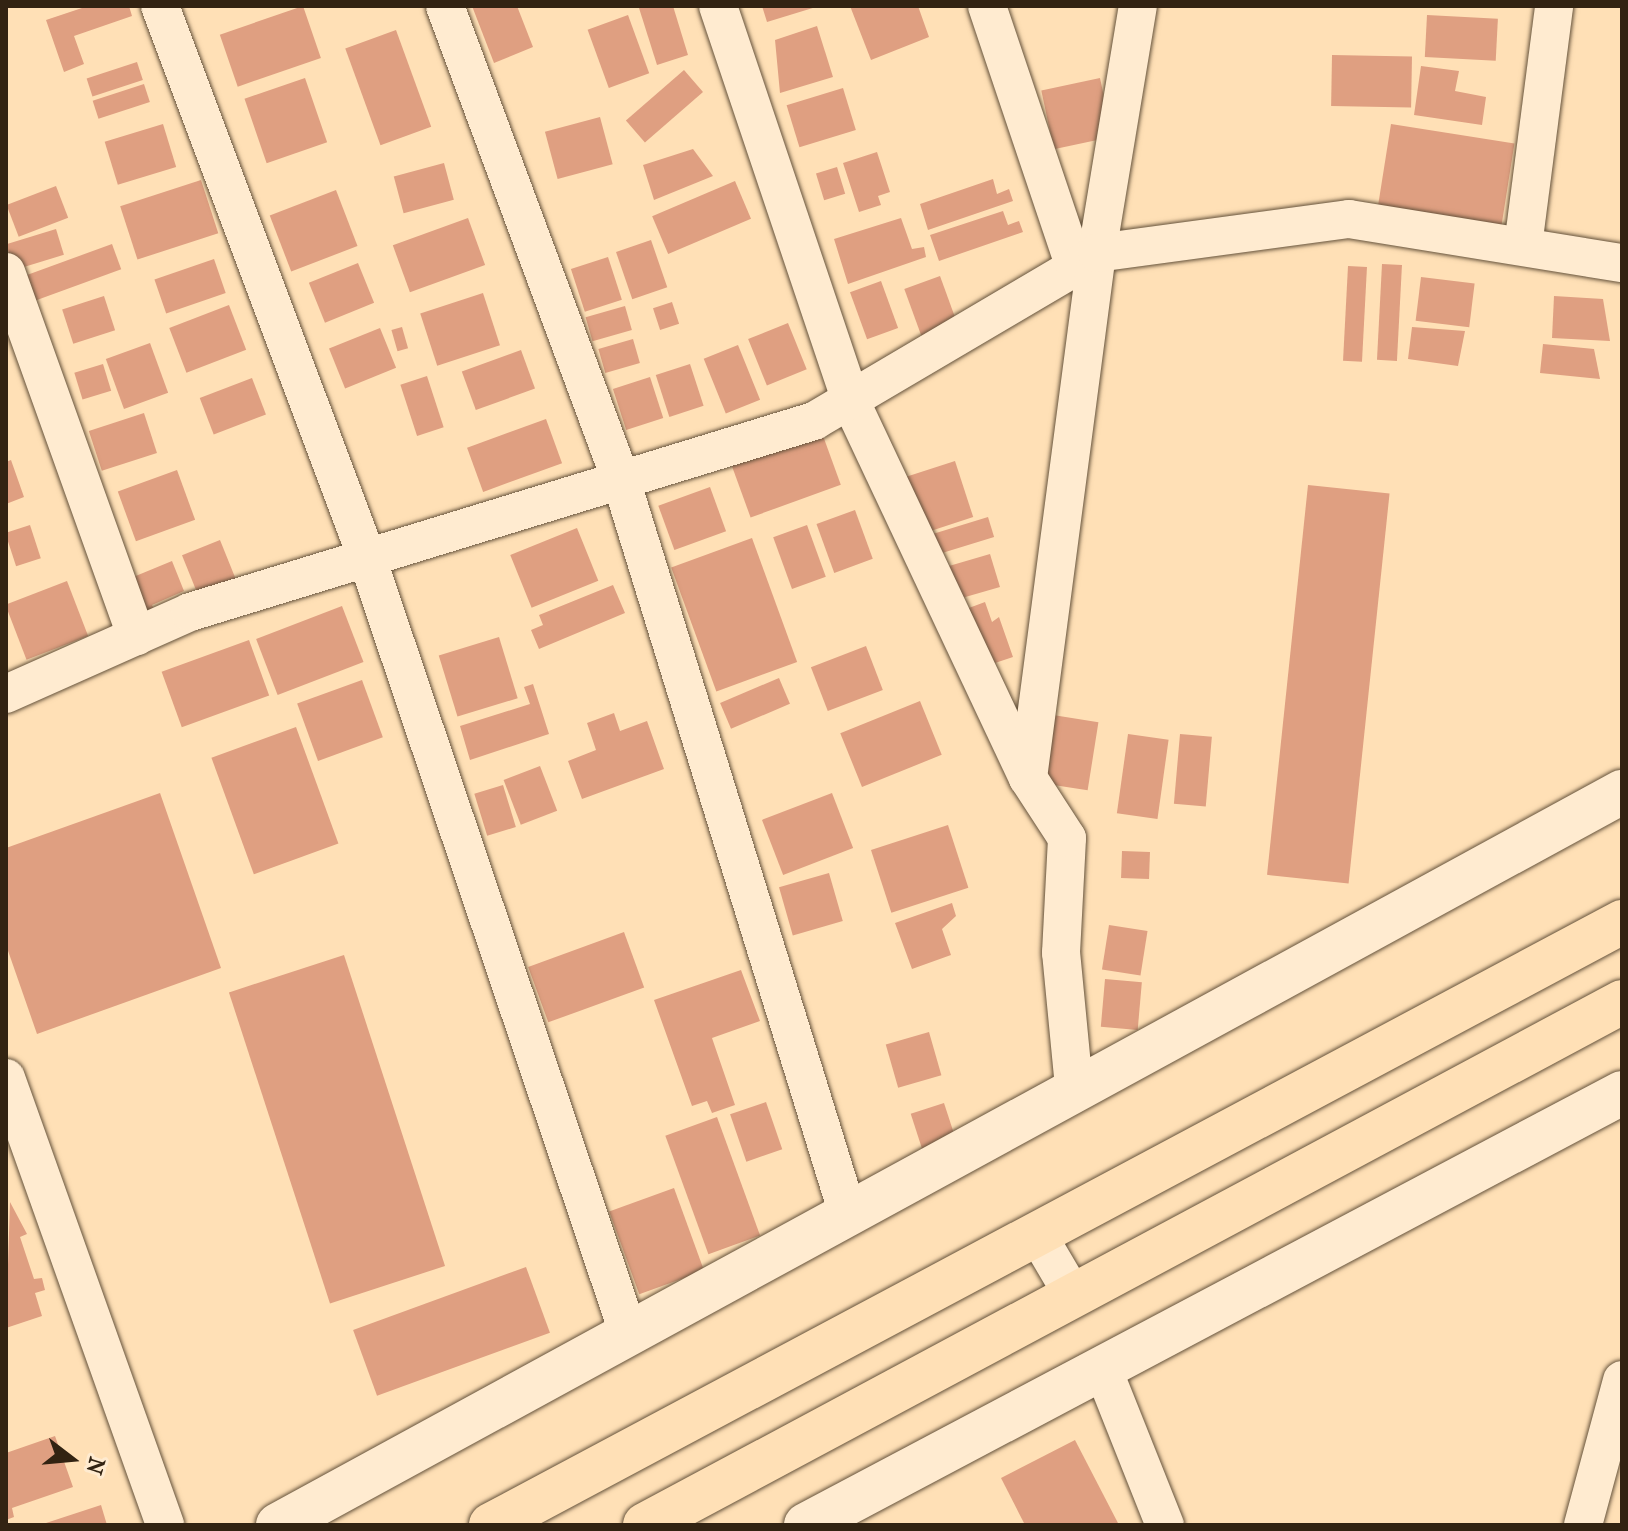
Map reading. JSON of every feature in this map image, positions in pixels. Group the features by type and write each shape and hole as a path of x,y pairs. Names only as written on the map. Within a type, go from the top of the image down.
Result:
{"highway":[{"path":"491,1525 1622,922"},
{"path":"645,1525 1622,1002"}],"street":[{"path":"160,6 367,558 628,1332"},
{"path":"445,6 621,480 847,1211"},
{"path":"718,6 851,402 1028,778 1067,838 1061,953 1074,1087"},
{"path":"987,6 1086,260"},
{"path":"1028,778 1086,260 1138,6"},
{"path":"1523,246 1554,6"},
{"path":"6,694 136,636 367,558 814,421 851,402 1086,260 1349,219 1622,263"},
{"path":"6,272 136,636"},
{"path":"278,1525 1074,1087 1622,792"},
{"path":"6,1078 165,1525"},
{"path":"806,1525 1622,1093"},
{"path":"1037,1234 1073,1295"},
{"path":"1102,1367 1165,1525"},
{"path":"1583,1525 1622,1380"}],"building":[{"path":"88,6 129,6 132,16 74,36 84,64 64,72 46,20"},
{"path":"303,6 321,58 238,87 220,35"},
{"path":"472,6 517,6 533,47 494,63"},
{"path":"673,6 688,55 657,65 639,8"},
{"path":"762,6 816,6 816,7 767,22"},
{"path":"850,6 918,6 929,37 871,60"},
{"path":"628,15 649,73 609,88 588,30"},
{"path":"1427,15 1498,19 1496,61 1425,57"},
{"path":"817,26 833,77 780,93 775,40"},
{"path":"396,30 431,127 380,145 345,48"},
{"path":"1332,55 1412,56 1411,107 1331,106"},
{"path":"137,62 143,80 92,96 87,78"},
{"path":"1421,66 1459,71 1455,91 1486,97 1482,125 1414,115"},
{"path":"684,70 703,92 645,142 626,121"},
{"path":"305,78 327,142 267,163 244,99"},
{"path":"1100,78 1112,137 1054,149 1041,90"},
{"path":"144,84 150,102 99,119 93,101"},
{"path":"843,88 856,130 799,147 787,105"},
{"path":"600,117 613,164 558,179 545,132"},
{"path":"163,124 176,167 118,185 105,142"},
{"path":"1391,124 1514,144 1500,236 1376,217"},
{"path":"693,149 713,176 654,200 643,165"},
{"path":"877,152 890,192 878,196 881,205 859,212 843,163"},
{"path":"444,163 454,200 404,213 394,176"},
{"path":"837,167 845,194 824,200 816,173"},
{"path":"993,179 997,194 1009,189 1013,201 928,230 920,204"},
{"path":"201,180 218,233 137,260 120,206"},
{"path":"735,181 751,219 668,254 652,216"},
{"path":"56,186 68,218 19,237 7,205"},
{"path":"336,190 358,246 291,271 270,215"},
{"path":"1003,211 1008,225 1019,221 1023,232 939,261 930,235"},
{"path":"468,218 485,265 410,292 393,245"},
{"path":"901,218 912,249 924,247 926,257 848,284 834,239"},
{"path":"56,229 64,255 14,270 6,244"},
{"path":"651,240 667,287 632,299 616,252"},
{"path":"112,244 121,269 30,303 21,277"},
{"path":"608,257 622,300 585,312 571,269"},
{"path":"214,259 226,293 166,314 154,280"},
{"path":"358,263 374,303 325,323 309,283"},
{"path":"1382,264 1402,265 1397,361 1377,360"},
{"path":"1348,266 1367,267 1362,362 1343,361"},
{"path":"940,276 958,327 923,340 904,289"},
{"path":"1421,277 1475,284 1469,327 1416,321"},
{"path":"881,281 898,328 867,339 850,292"},
{"path":"483,293 500,345 437,366 420,313"},
{"path":"104,296 115,330 73,344 62,310"},
{"path":"1554,296 1603,299 1610,341 1552,338"},
{"path":"672,302 679,324 660,330 653,308"},
{"path":"229,305 246,350 186,373 169,328"},
{"path":"625,306 632,330 592,341 586,317"},
{"path":"788,323 807,369 767,385 748,339"},
{"path":"402,327 408,348 397,351 391,330"},
{"path":"1412,327 1465,331 1458,366 1408,359"},
{"path":"380,328 396,368 345,388 329,349"},
{"path":"633,339 640,363 605,373 598,349"},
{"path":"150,343 168,393 124,409 106,359"},
{"path":"1543,344 1594,349 1600,379 1540,373"},
{"path":"738,345 760,400 726,414 704,359"},
{"path":"521,350 535,389 476,410 462,372"},
{"path":"103,364 111,391 82,400 74,373"},
{"path":"690,364 704,406 669,417 656,375"},
{"path":"427,376 444,427 417,436 400,385"},
{"path":"650,377 663,418 626,430 613,389"},
{"path":"252,378 266,414 214,434 200,398"},
{"path":"144,413 157,453 102,471 89,431"},
{"path":"546,419 562,463 483,492 467,448"},
{"path":"822,433 841,485 751,518 732,466"},
{"path":"11,460 24,497 6,504 6,462"},
{"path":"955,461 973,517 924,533 906,477"},
{"path":"177,470 195,520 136,541 118,492"},
{"path":"1308,485 1390,494 1349,883 1267,875"},
{"path":"710,487 726,531 674,550 658,506"},
{"path":"855,510 873,559 834,573 816,524"},
{"path":"988,517 994,537 935,555 929,535"},
{"path":"30,525 41,558 16,566 6,533"},
{"path":"807,525 826,577 792,589 773,537"},
{"path":"577,528 598,581 532,608 510,555"},
{"path":"752,538 797,662 716,691 671,567"},
{"path":"220,540 236,579 198,594 182,555"},
{"path":"990,554 1000,587 948,602 949,566"},
{"path":"172,561 184,591 152,605 159,621 144,626 126,580"},
{"path":"67,581 88,636 27,660 6,604"},
{"path":"613,585 625,613 539,649 531,630 543,625 539,615"},
{"path":"985,602 992,622 999,617 1013,657 968,672 950,615"},
{"path":"342,606 364,662 278,695 256,639"},
{"path":"499,637 518,698 457,717 439,655"},
{"path":"249,640 269,695 182,727 162,672"},
{"path":"866,646 883,690 828,711 811,667"},
{"path":"779,678 790,704 731,729 720,703"},
{"path":"362,680 383,737 318,761 297,704"},
{"path":"533,684 549,734 470,760 460,726 530,704 524,687"},
{"path":"920,701 942,755 862,787 840,733"},
{"path":"614,713 620,731 647,721 664,769 582,799 568,761 596,750 587,723"},
{"path":"1053,715 1098,722 1088,790 1042,783"},
{"path":"296,727 338,844 254,874 211,758"},
{"path":"1128,734 1169,740 1157,819 1117,813"},
{"path":"1180,734 1212,737 1206,807 1174,804"},
{"path":"540,766 557,811 521,825 504,780"},
{"path":"503,785 516,827 487,836 474,794"},
{"path":"160,793 221,968 37,1034 6,945 6,848"},
{"path":"832,793 853,848 783,875 762,820"},
{"path":"948,825 968,888 891,913 871,850"},
{"path":"1122,851 1150,852 1149,879 1121,878"},
{"path":"829,873 843,921 793,935 779,887"},
{"path":"952,903 956,916 942,929 951,955 912,969 895,923"},
{"path":"1109,925 1148,931 1140,976 1102,969"},
{"path":"624,932 644,987 548,1022 528,967"},
{"path":"344,955 445,1266 330,1303 229,992"},
{"path":"741,970 760,1021 712,1038 735,1105 712,1113 707,1101 692,1106 654,1000"},
{"path":"1105,979 1142,982 1138,1030 1101,1027"},
{"path":"929,1032 941,1075 898,1088 886,1044"},
{"path":"766,1102 782,1149 746,1162 730,1114"},
{"path":"944,1103 958,1145 924,1156 911,1114"},
{"path":"717,1117 760,1235 708,1254 665,1136"},
{"path":"674,1188 704,1271 639,1294 609,1212"},
{"path":"10,1202 27,1234 20,1237 34,1279 42,1278 45,1290 35,1293 42,1316 6,1328"},
{"path":"526,1267 550,1333 377,1396 353,1330"},
{"path":"55,1436 73,1487 12,1508 14,1517 6,1520 6,1453"},
{"path":"1075,1440 1119,1525 1025,1525 1001,1478"},
{"path":"101,1505 107,1525 46,1523"}]}
